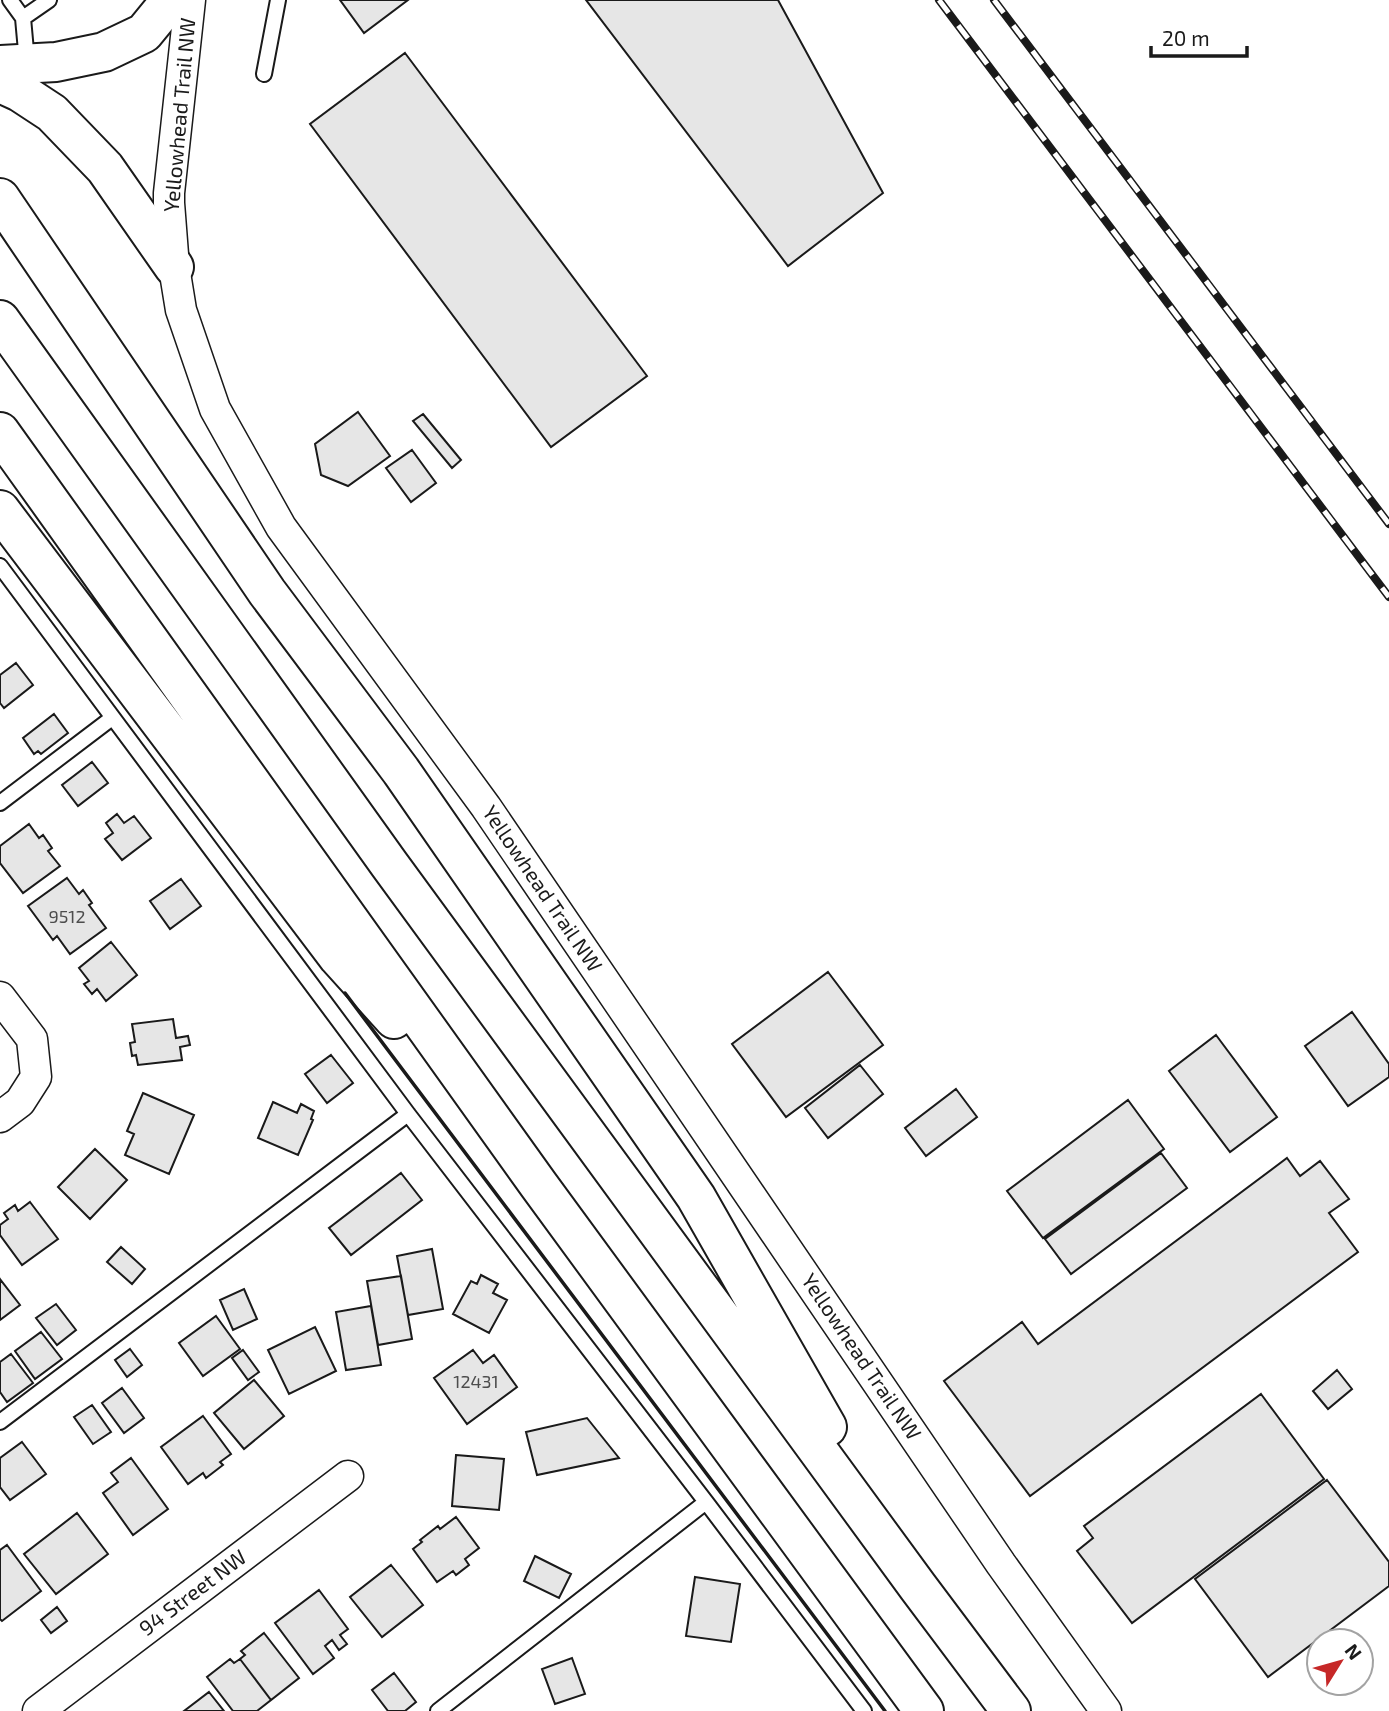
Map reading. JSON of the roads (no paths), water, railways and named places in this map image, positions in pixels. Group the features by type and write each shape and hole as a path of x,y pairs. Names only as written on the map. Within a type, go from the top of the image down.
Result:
{"highway":[{"path":"171,0 144,33 104,52 9,71 20,92 52,113 105,169 174,267"},
{"path":"0,198 267,592 401,771 696,1197 918,1587"},
{"path":"0,320 389,864 1011,1711"},
{"path":"0,432 538,1184 924,1711"},
{"path":"0,510 338,957 538,1184"}],"street":[{"name":"Yellowhead Trail NW","path":"190,0 169,193 174,267 181,310 215,409 281,527 486,807 1001,1564 1106,1711"},
{"path":"0,997 32,1040 36,1077 20,1102 0,1117"},
{"name":"94 Street NW","path":"38,1711 348,1476"}],"lane":[{"path":"10,0 23,18"},
{"path":"9,71 23,18 49,0"},
{"path":"264,74 278,0"},
{"path":"0,566 408,1114 864,1711"},
{"path":"0,803 112,718"},
{"path":"0,1422 408,1114"},
{"path":"438,1711 706,1502"}],"railway":[{"path":"939,0 1389,597"},
{"path":"994,0 1389,524"}]}
